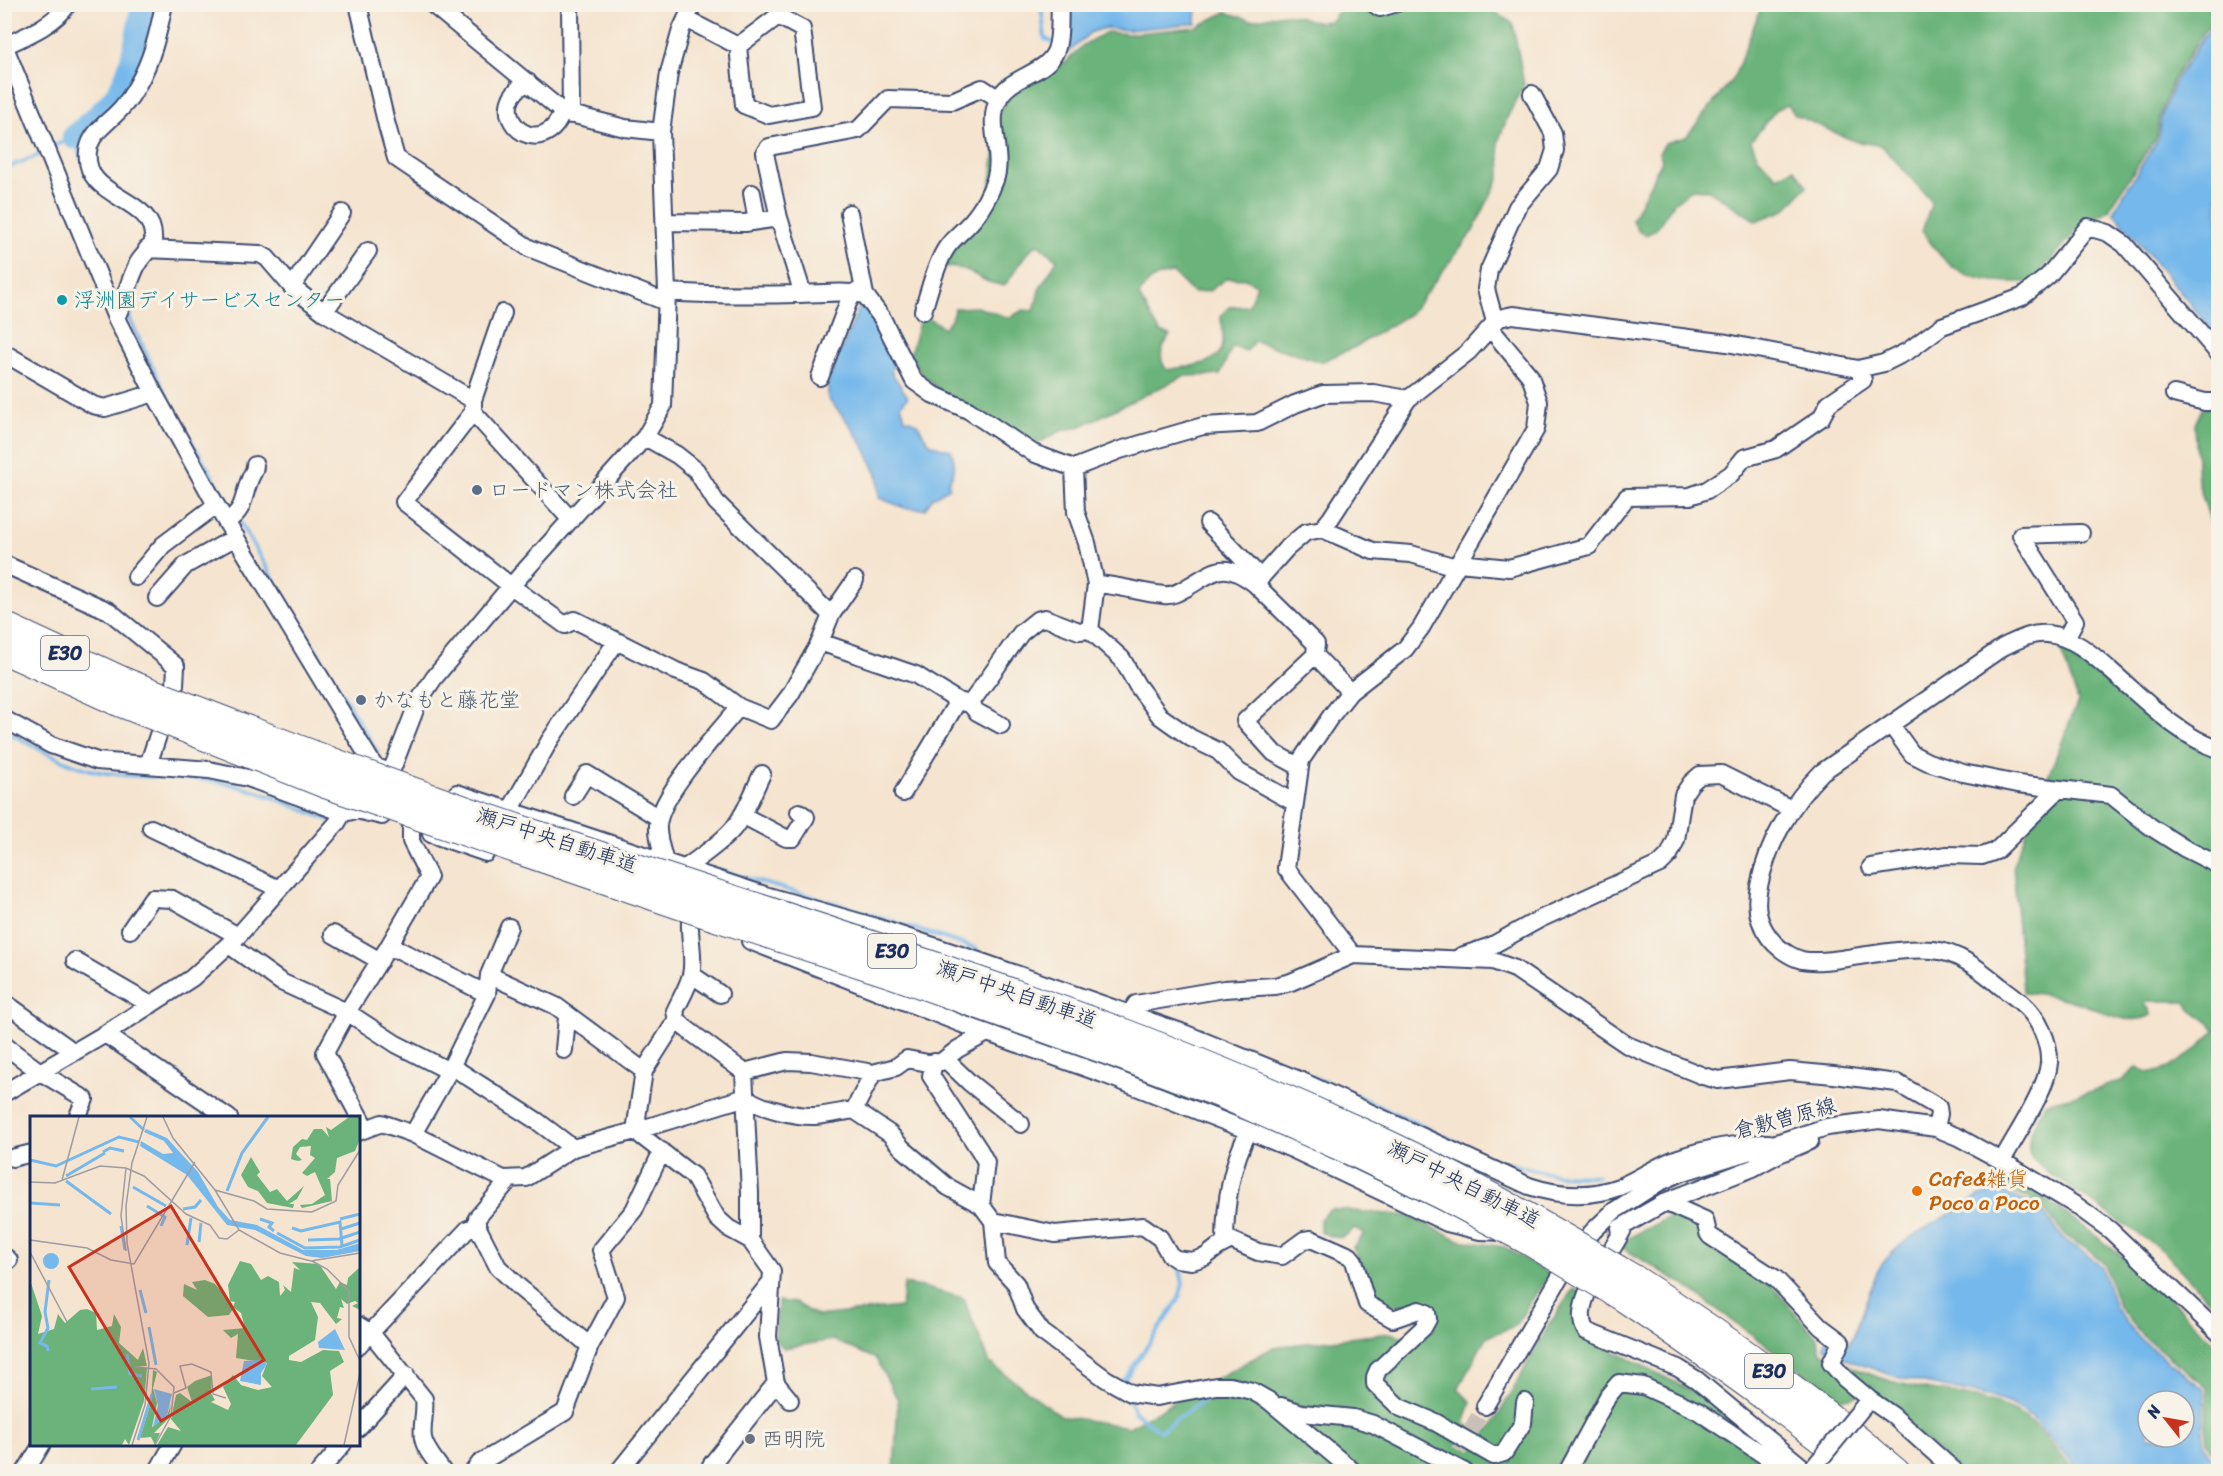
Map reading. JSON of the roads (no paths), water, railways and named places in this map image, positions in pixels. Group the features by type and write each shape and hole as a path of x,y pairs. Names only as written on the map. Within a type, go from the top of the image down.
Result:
{"highway":[{"name":"瀬戸中央自動車道","path":"4,625 120,692"},
{"name":"瀬戸中央自動車道","path":"4,651 463,809 914,958 1129,1034 1230,1074 1364,1132 1453,1175 1540,1222 1861,1472"},
{"name":"瀬戸中央自動車道","path":"1627,1288 1717,1333 1806,1398 1897,1472"}],"street":[{"path":"68,4 48,23 5,45 116,318 154,393 216,505 232,518 236,537 374,766 765,895 873,926 1181,1032 1304,1082 1508,1177 1544,1191 1594,1194 1621,1186 1651,1170 1701,1152 1742,1143 1769,1143"},
{"path":"116,318 132,277 147,249 153,244 153,234 148,220 141,211 99,185 90,167 88,153 91,138 124,106 149,64 164,4"},
{"path":"358,4 396,158 529,248 661,300 667,292"},
{"path":"432,4 521,79 567,113 625,128 662,132"},
{"path":"528,82 515,91 508,103 508,115 519,129 532,135 546,133 567,113 570,4"},
{"path":"923,311 946,248 976,216 996,178 999,162 993,112 999,99 1013,83 1046,63 1054,55 1058,44 1060,4"},
{"path":"1374,4 1380,8 1394,4"},
{"path":"391,772 418,702 429,686 511,586 645,437 663,406 667,292 662,132 669,73 689,12 738,46 744,105 769,115 812,107 802,29 778,16 738,46"},
{"path":"803,294 779,218 765,152 769,147 858,130 888,99 952,101 982,88 999,99"},
{"path":"1353,955 1286,868 1300,760 1350,692 1405,649 1421,628 1536,429 1539,402 1530,376 1492,325 1486,289 1489,270 1517,207 1549,169 1555,150 1553,133 1532,94"},
{"path":"752,194 756,221"},
{"path":"292,287 342,213"},
{"path":"849,213 860,294 882,318 914,381 932,394 968,410 1033,453 1074,468 1120,450 1203,426 1257,423 1295,404 1323,394 1373,393 1408,399"},
{"path":"665,222 756,221 779,218"},
{"path":"1322,529 1408,399 1468,352 1498,318 1513,315 1727,343 1858,369 1884,363 1908,351 1942,326 2022,297 2048,276 2088,226 2108,233 2124,244 2218,353"},
{"path":"147,249 260,254 267,258 292,287 324,312 473,406 572,520"},
{"path":"324,312 368,251"},
{"path":"667,292 712,295 803,294 830,291 860,294"},
{"path":"819,377 848,303 860,294"},
{"path":"504,313 473,406 404,502 511,586 565,625 575,620 676,671 704,681 739,707 771,720 790,695 820,642 831,615 855,580"},
{"path":"4,353 93,405 105,408 154,393"},
{"path":"1258,581 1286,549 1306,532 1322,529 1373,551 1411,554 1457,565 1509,567 1589,546 1627,497 1690,496 1707,490 1731,474 1744,458 1776,449 1821,418 1829,404 1863,380 1858,369"},
{"path":"2174,394 2205,402 2218,402"},
{"path":"645,437 677,455 696,470 716,502 831,615"},
{"path":"232,518 243,504 255,465"},
{"path":"1074,468 1076,512 1087,543 1096,584 1090,630"},
{"path":"136,577 163,545 216,505"},
{"path":"1208,523 1316,644 1315,654 1245,721 1274,753 1300,767"},
{"path":"2066,638 2075,621 2021,535 2081,533"},
{"path":"157,598 186,565 236,537"},
{"path":"4,564 110,611 176,666 175,685 148,765"},
{"path":"1096,584 1165,595 1175,594 1220,569 1231,570 1258,581"},
{"path":"903,793 964,703 1021,633 1037,620 1045,618 1079,631 1090,630 1122,659 1137,685 1160,716 1191,738 1218,751 1239,772 1295,803"},
{"path":"2002,1161 2043,1085 2049,1063 2047,1042 2038,1023 2027,1007 1994,980 1953,954 1934,950 1910,950 1827,961 1802,960 1788,954 1772,942 1761,926 1757,908 1758,888 1765,861 1791,810 1807,787 1822,772 2003,647 2025,637 2045,633 2066,638 2090,653 2172,722 2191,736 2218,749"},
{"path":"487,853 549,740 616,642"},
{"path":"820,642 916,675 1001,725"},
{"path":"1315,654 1350,692"},
{"path":"664,862 657,827 659,818 675,788 739,707"},
{"path":"4,719 51,745 97,761 209,770 248,778 344,813 356,810 373,812 411,827 755,943 841,978 1104,1074 1249,1131 1447,1223 1480,1231 1577,1234"},
{"path":"1891,725 1912,753 1928,762 1963,773 2018,784 2110,795 2151,827 2184,848 2218,865"},
{"path":"4,1093 74,1053 192,978 234,940 279,889 344,813 360,780 374,766"},
{"path":"573,796 587,774 659,818"},
{"path":"684,869 718,844 742,815 762,774"},
{"path":"1455,958 1491,946 1540,919 1660,864 1669,855 1676,840 1683,795 1700,775 1721,774 1791,810"},
{"path":"1871,867 1947,855 1982,856 1996,851 2059,789"},
{"path":"742,815 786,838 793,838 806,817 800,812"},
{"path":"355,1116 325,1053 347,1012 384,955 429,877 411,841 411,827"},
{"path":"151,828 279,889"},
{"path":"129,930 152,898 172,899 234,940 281,982 347,1012 396,1044 450,1069 537,1121 573,1148"},
{"path":"690,922 693,962 691,978 675,1011 677,1019 684,1027 744,1072 750,1240"},
{"path":"413,1134 450,1069 487,994 489,975 509,927"},
{"path":"333,934 384,955 399,950 487,994"},
{"path":"1104,1074 1128,1014 1136,1004 1224,990 1275,986 1291,982 1353,955 1455,958 1492,961 1515,969 1627,1045 1703,1076 1718,1080 1790,1071 1897,1083 1938,1107 1936,1128"},
{"path":"75,961 151,1005"},
{"path":"489,975 555,1006 567,1017 644,1071"},
{"path":"691,978 699,979 720,994"},
{"path":"4,1002 74,1053"},
{"path":"564,1050 567,1017"},
{"path":"634,1131 644,1071 677,1019"},
{"path":"981,1205 986,1162 931,1076 940,1061 987,1033"},
{"path":"105,1034 226,1116"},
{"path":"4,1045 40,1072 85,1099 78,1116"},
{"path":"744,1072 787,1062 811,1062 873,1073 896,1067 907,1059 940,1061 1021,1124"},
{"path":"854,1110 873,1073"},
{"path":"362,1131 382,1123 413,1134 503,1179 526,1178 573,1148 746,1097"},
{"path":"746,1097 752,1103 803,1115 813,1116 854,1110 890,1134 902,1148 948,1187 981,1205 993,1221 997,1263 1016,1284 1025,1309 1042,1332 1106,1379 1131,1393 1157,1396 1216,1386 1230,1386 1251,1391 1274,1405 1354,1472"},
{"name":"倉敷曽原線","path":"1485,1406 1574,1253 1614,1211 1658,1183 1680,1173 1769,1143 1827,1127 1879,1120 1936,1128 1958,1137 2077,1206 2110,1230 2218,1332"},
{"path":"1853,1124 1779,1154 1753,1168 1669,1200 1622,1228 1583,1299 1582,1320 1586,1331 1678,1368 1697,1380 1802,1466 1810,1470 1866,1403"},
{"path":"634,1131 693,1176 717,1218 728,1228 750,1240 772,1271 768,1337 776,1383 790,1400"},
{"path":"1225,1243 1225,1214 1229,1187 1249,1131"},
{"path":"473,1472 480,1463 565,1413 590,1346 616,1297 601,1250 634,1210 662,1152"},
{"path":"12,1158 30,1154"},
{"path":"510,1179 477,1218 477,1226 498,1267 590,1346"},
{"path":"1669,1200 1671,1205 1700,1217 1710,1236 1776,1279 1821,1327 1837,1350 1831,1363 1866,1403 1892,1415 1956,1472"},
{"path":"993,1221 1055,1234 1143,1226 1160,1238 1176,1259 1192,1261 1205,1257 1231,1240 1258,1252 1282,1257 1304,1240 1311,1239 1350,1256 1354,1261 1367,1304 1393,1319 1419,1310 1427,1313 1428,1320 1423,1328 1378,1370 1375,1377 1375,1384 1399,1407 1435,1422 1494,1456 1504,1453 1523,1423 1525,1402"},
{"path":"443,1472 425,1445 423,1436 426,1408 424,1399 365,1329 468,1229 477,1226"},
{"path":"618,1472 770,1283"},
{"path":"360,1426 406,1375"},
{"path":"711,1465 776,1383"},
{"path":"1567,1472 1608,1396 1619,1383 1643,1386 1698,1411 1790,1472"},
{"path":"1274,1405 1302,1413 1353,1418 1373,1424 1465,1472"},
{"path":"25,1472 41,1446"},
{"path":"157,1472 172,1446"},
{"path":"319,1472 342,1446"}],"water":[{"path":"1069,5 1197,5 1196,23 1128,30 1106,28 1091,32 1066,52"},
{"path":"2218,21 2218,337 2113,212 2159,137 2161,118 2175,81 2205,35"},
{"path":"860,305 873,315 886,338 895,362 891,372 908,397 901,405 905,419 915,422 930,443 951,450 954,466 953,474 948,482 950,488 932,498 925,509 905,508 879,498 878,477 865,448 847,421 828,399 828,382"},
{"path":"2000,1192 2035,1205 2064,1239 2102,1268 2115,1308 2142,1340 2205,1390 2202,1429 2204,1444 2218,1471 2080,1471 2031,1417 2011,1404 1988,1396 1900,1378 1831,1354 1824,1346 1828,1336 1846,1346 1852,1340 1877,1272 1893,1252 1935,1222 1988,1193"}],"waterway":[{"path":"74,137 109,105 120,90 133,55 143,4"},
{"path":"1041,4 1045,39 1053,42"},
{"path":"52,147 74,137 81,158"},
{"path":"4,169 44,153"},
{"path":"136,289 129,318 176,415 233,512"},
{"path":"237,518 377,752"},
{"path":"4,730 79,767 120,775 192,778 220,782 262,793 329,820"},
{"path":"714,869 848,907 977,949"},
{"path":"1249,1051 1349,1092 1497,1161 1558,1175 1598,1176"},
{"path":"1122,1383 1178,1301 1183,1284 1179,1263"},
{"path":"1129,1398 1134,1412 1160,1431 1204,1400 1219,1396 1244,1397"}],"tunnel":[{"path":"1583,1234 1620,1228"},
{"path":"1446,1472 1485,1406"}],"place":[{"name":"浮洲園デイサービスセンター","path":"62,300"},
{"name":"ロードマン株式会社","path":"477,490"},
{"name":"かなもと藤花堂","path":"361,700"},
{"name":"Cafe&雑貨 Poco a Poco","path":"1917,1191"},
{"name":"西明院","path":"750,1439"}]}
